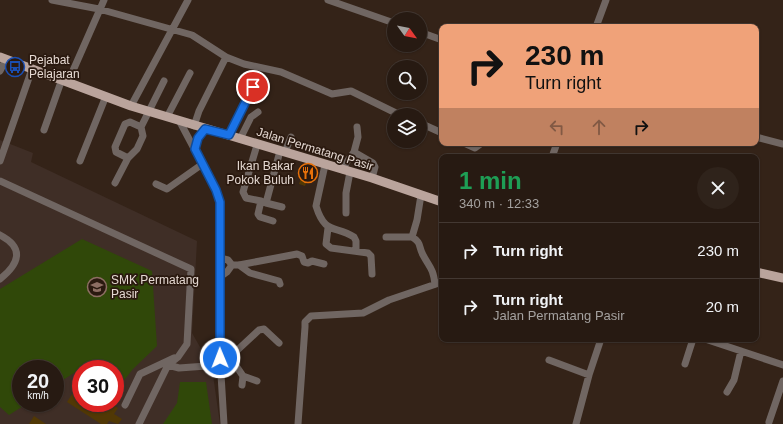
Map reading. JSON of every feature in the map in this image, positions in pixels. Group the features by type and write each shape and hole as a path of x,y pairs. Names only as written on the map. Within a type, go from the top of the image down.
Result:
{"main road":[{"name":"Jalan Permatang Pasir","path":"3,58 131,106 180,122 229,135 372,178 439,201"},
{"path":"759,273 783,278"}],"street":[{"path":"52,0 99,9 198,38 226,57 244,64 281,72 332,94 351,91 387,109"},
{"path":"44,130 65,80 104,0"},
{"path":"131,106 188,0"},
{"path":"328,0 387,21"},
{"path":"597,24 606,0"},
{"path":"427,35 439,39"},
{"path":"194,126 199,111 226,57"},
{"path":"0,71 3,58"},
{"path":"0,161 32,69"},
{"path":"167,117 190,73"},
{"path":"115,183 128,158 137,149 143,136 140,127 164,81"},
{"path":"229,135 253,87"},
{"path":"80,160 86,141 106,96"},
{"path":"240,139 251,117 258,112"},
{"path":"128,158 116,152 115,147 125,124 130,122 140,127"},
{"path":"180,122 216,190 220,202 220,361 224,424"},
{"path":"427,126 439,132"},
{"path":"346,213 346,163 354,152 358,137 357,127"},
{"path":"195,149 198,138 205,129"},
{"path":"273,221 260,217 258,214 264,202 282,152 291,137"},
{"path":"759,138 783,144"},
{"path":"257,144 243,192 246,198 282,207"},
{"path":"354,152 373,163 375,167 372,178"},
{"path":"156,184 167,189 202,165"},
{"path":"325,165 316,206 328,228 326,244 331,248 368,253 371,256 372,274"},
{"path":"0,181 191,269 187,344 178,357 168,365 139,424"},
{"path":"412,236 417,220 421,195"},
{"path":"328,228 354,237 356,241 356,251"},
{"path":"0,235 11,241 16,249 17,257 15,265 0,279"},
{"path":"298,424 305,322 311,316 363,313 389,300 439,283 432,266 424,256 419,241 412,236 386,237"},
{"path":"220,277 236,265 297,254 302,256 304,262 308,263 312,261 324,264"},
{"path":"220,258 228,260 250,273 278,281 280,284"},
{"path":"168,365 179,368 220,361 230,357 259,330 264,329 279,343"},
{"path":"576,424 589,375 600,342"},
{"path":"685,364 692,342"},
{"path":"714,342 783,365"},
{"path":"727,392 734,380 741,351"},
{"path":"125,405 140,374 165,361 178,357"},
{"path":"230,357 243,376 257,381"},
{"path":"549,360 589,375"},
{"path":"242,385 243,376"},
{"path":"769,422 783,381"}],"shaded area":[{"name":"SMK Permatang Pasir","path":"0,140 33,153 31,162 197,241 192,333 212,368 220,424 0,424"}],"green space":[{"path":"82,239 152,271 157,346 133,369 124,380 124,360 72,360 72,374 64,379 64,360 12,360 12,412 14,412 9,415 0,407 0,289"},
{"path":"180,382 206,382 212,424 163,424 177,403"}],"building":[{"name":"Ikan Bakar Pokok Buluh","path":"305,166 315,169 311,181 307,180 305,186 299,184"},
{"path":"72,394 72,405 67,402"},
{"path":"82,412 115,412 114,414 122,419 118,424 109,421 107,424 101,424"},
{"path":"34,416 46,424 29,424"}],"place":[{"name":"Pejabat Pelajaran","path":"15,67"},
{"name":"Ikan Bakar Pokok Buluh","path":"308,173"},
{"name":"SMK Permatang Pasir","path":"97,287"}],"route":[{"path":"220,358 220,202 216,190 195,149 198,138 205,129 229,135 253,87"}]}
